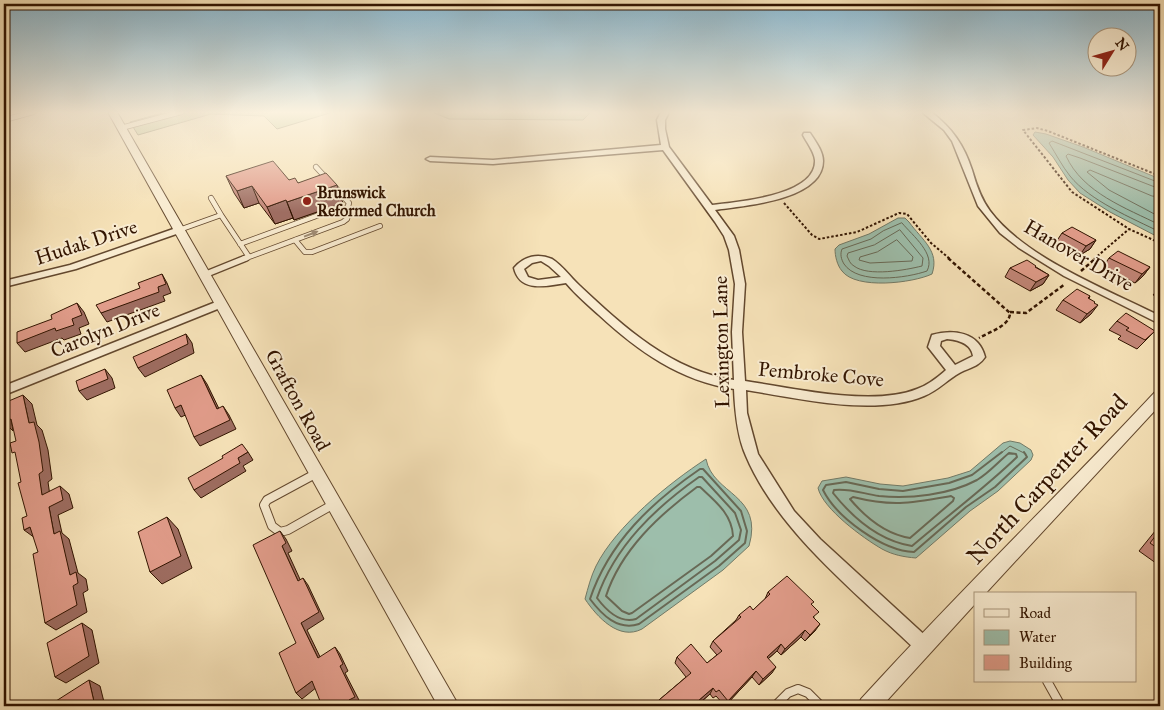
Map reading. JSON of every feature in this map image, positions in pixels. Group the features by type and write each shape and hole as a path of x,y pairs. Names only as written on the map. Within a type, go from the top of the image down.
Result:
{"street":[{"name":"Grafton Road","path":"131,145 449,706"},
{"path":"710,208 778,196 802,188 817,172 819,158 813,145"},
{"name":"Hanover Drive","path":"957,145 974,193 988,216 1000,228 1050,263 1160,320"},
{"path":"430,158 493,162 665,147"},
{"name":"Lexington Lane","path":"665,147 729,236 738,265 740,284 737,332 740,413 752,455 769,485 790,515 815,544 922,645"},
{"name":"Hudak Drive","path":"4,284 73,267 179,230"},
{"name":"Pembroke Cove","path":"567,280 645,349 661,360 696,376 738,385 859,401 883,401 911,396 942,382 952,371 972,363 979,357 976,347 970,342"},
{"name":"Carolyn Drive","path":"4,391 221,304"},
{"path":"952,371 936,352 934,347 936,338 940,336 955,336 970,342"},
{"name":"North Carpenter Road","path":"980,592 1160,396"},
{"name":"North Carpenter Road","path":"868,706 922,645 972,601"}],"lane":[{"path":"204,275 347,219 349,203 316,167"},
{"path":"211,198 249,257"},
{"path":"240,244 338,208 347,209"},
{"path":"179,230 221,215"},
{"path":"296,240 305,252 312,252 380,226"},
{"path":"316,473 267,500 264,505 272,526 280,532 288,530 334,504"},
{"path":"1048,682 1061,706"},
{"path":"775,706 792,689 800,688 810,694 821,706"}],"path":[{"path":"1035,145 1063,183 1072,192 1123,226 1160,244"},
{"path":"1083,145 1160,176"},
{"path":"778,196 812,235 819,239 857,232 899,213 907,214 931,243 1010,312 1010,318 1004,324 970,342"}],"water":[{"path":"1042,145 1078,145 1160,179 1160,238 1110,212 1080,193 1068,180 1053,157"},
{"path":"898,218 905,218 909,222 932,252 934,266 932,274 899,282 872,283 849,277 842,271 835,255 835,249 839,245 869,234"},
{"path":"1010,441 1020,443 1031,450 1033,455 1031,460 998,491 970,511 916,558 890,553 865,538 835,514 821,496 818,488 822,481 846,477 880,484 903,486 948,478 970,471 1003,443"},
{"path":"706,459 710,471 744,505 750,516 752,529 749,546 723,570 642,629 633,632 617,630 602,620 585,599 596,566 616,536 645,506 676,480"}],"building":[{"path":"273,161 289,180 295,178 298,183 326,173 337,185 267,207 252,186 237,191 226,176"},
{"path":"1072,227 1096,240 1086,246 1062,233"},
{"path":"1118,251 1150,267 1142,274 1109,258"},
{"path":"1027,260 1049,275 1036,282 1010,268"},
{"path":"162,274 166,284 158,287 159,292 101,313 96,305 140,288 138,283"},
{"path":"1077,289 1090,296 1088,298 1098,305 1087,314 1063,300"},
{"path":"77,303 82,315 72,319 74,325 56,331 55,328 17,343 17,332 52,319 51,315"},
{"path":"1126,313 1155,331 1145,340 1126,330 1129,328 1117,321"},
{"path":"186,334 188,344 138,368 133,357"},
{"path":"105,369 108,379 79,391 76,381"},
{"path":"201,375 217,409 223,406 230,420 194,437 181,405 175,408 167,390"},
{"path":"23,395 29,423 34,422 39,442 43,471 39,474 42,495 60,486 63,500 49,507 54,534 60,531 70,575 76,572 78,583 73,586 77,605 45,623 33,554 38,552 30,527 24,530 22,518 27,516 18,483 21,482 15,452 12,453 10,443 16,441 11,419 4,422 4,403"},
{"path":"242,444 248,452 238,458 240,463 194,490 188,478 223,458 222,456"},
{"path":"167,517 181,556 150,572 138,532"},
{"path":"1160,530 1160,550 1150,543"},
{"path":"280,531 286,543 282,546 298,581 303,578 319,612 301,623 318,658 335,647 343,664 340,666 355,697 349,700 352,706 322,706 312,681 296,693 279,653 296,643 253,545"},
{"path":"787,576 814,602 811,604 819,612 813,617 820,624 810,635 805,630 785,649 781,644 767,657 776,667 763,679 756,671 728,701 719,690 716,692 713,688 698,701 703,706 652,706 691,673 677,657 691,644 707,663 722,651 713,641 741,617 739,615 750,606 753,610 770,594 768,592"},
{"path":"82,623 89,656 55,677 47,643"},
{"path":"89,680 95,706 57,706 56,701"},
{"path":"646,701 650,706 640,706"}],"place":[{"name":"Brunswick Reformed Church","path":"307,201"}]}
